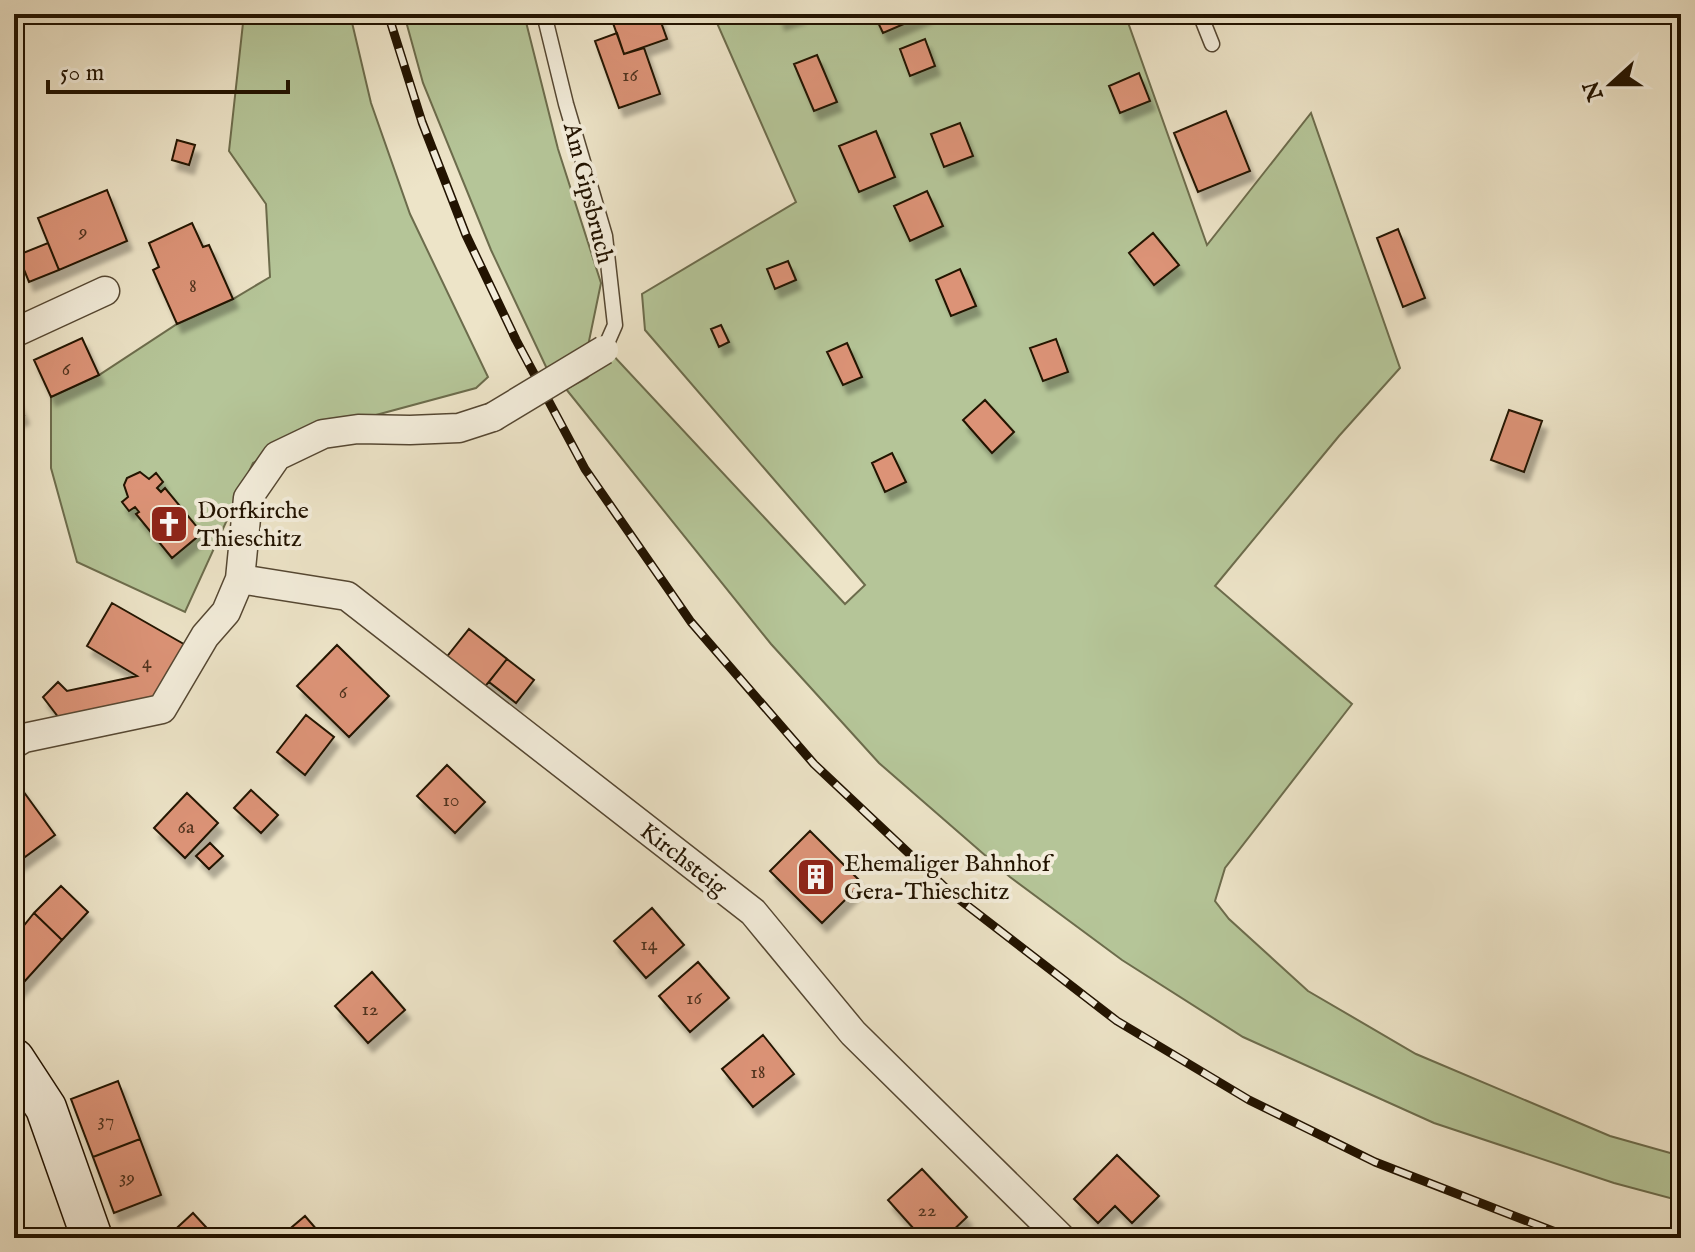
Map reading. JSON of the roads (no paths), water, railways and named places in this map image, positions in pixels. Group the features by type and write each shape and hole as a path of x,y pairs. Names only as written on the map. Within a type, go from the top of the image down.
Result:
{"main road":[{"path":"14,1059 46,1108 92,1238"}],"street":[{"path":"14,333 105,291"},
{"name":"Am Gipsbruch","path":"14,744 24,738 162,709 205,636 226,612 240,579 248,498 277,456 323,434 358,429 459,428 493,417 604,350"},
{"name":"Kirchsteig","path":"240,579 347,596 753,912 853,1033 1061,1238"}],"lane":[{"name":"Am Gipsbruch","path":"544,14 566,104 605,236 615,325 604,350"},
{"path":"1200,14 1212,44"}],"railway":[{"path":"388,14 422,122 466,235 516,340 585,469 691,622 814,764 951,893 1117,1021 1249,1100 1375,1162 1571,1238"}],"place":[{"name":"Dorfkirche Thieschitz","path":"169,524"},
{"name":"Ehemaliger Bahnhof Gera-Thieschitz","path":"816,877"}]}
